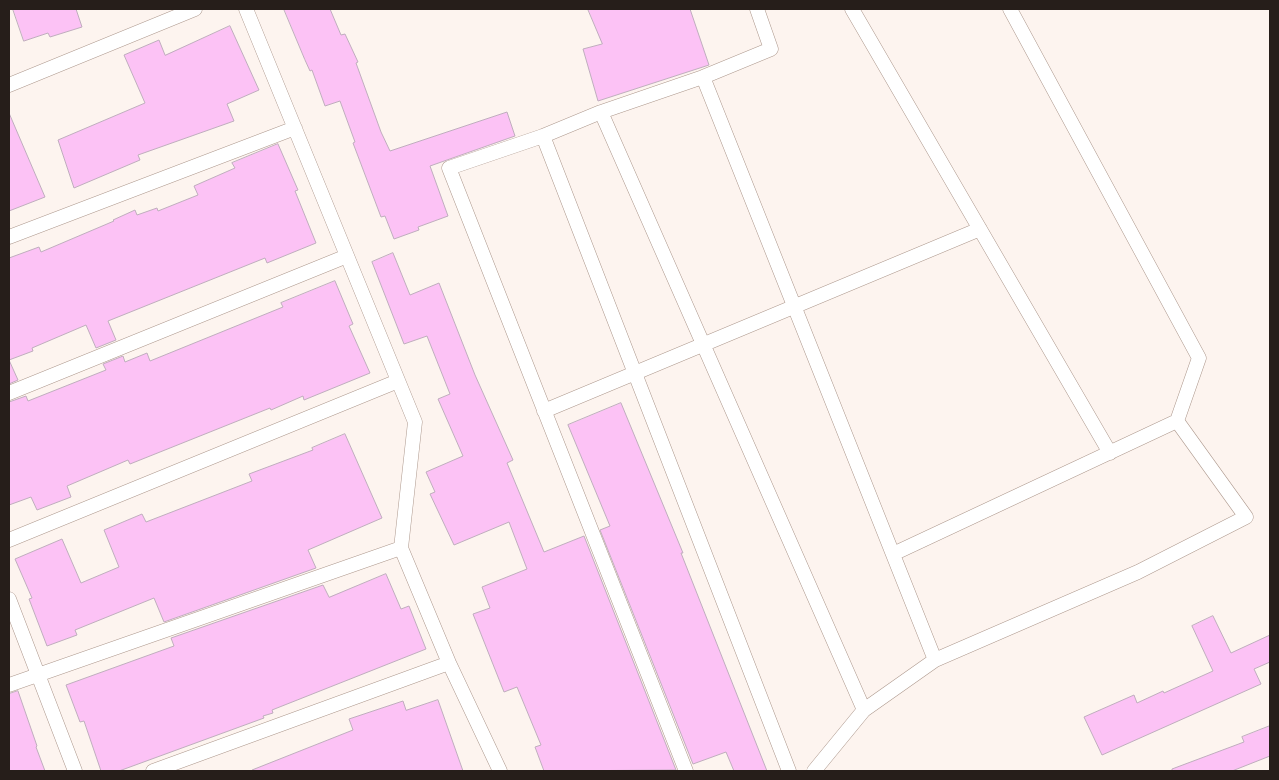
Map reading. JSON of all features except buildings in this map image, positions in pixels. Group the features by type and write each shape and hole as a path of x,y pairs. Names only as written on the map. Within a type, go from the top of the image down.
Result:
{"lane":[{"path":"9,85 195,9"},
{"path":"246,9 415,422 401,548 449,663 500,771"},
{"path":"686,771 449,168 543,136 601,112 703,77 772,49 758,9"},
{"path":"852,9 1110,453"},
{"path":"893,554 1178,422 1199,358 1010,9"},
{"path":"703,77 935,660"},
{"path":"601,112 864,710"},
{"path":"9,237 295,128"},
{"path":"543,136 789,771"},
{"path":"544,411 980,229"},
{"path":"9,393 347,256"},
{"path":"9,540 398,381"},
{"path":"814,771 864,710 935,660 1138,572 1246,517 1178,422"},
{"path":"9,685 401,548"},
{"path":"9,599 74,771"},
{"path":"154,771 449,663"}]}
